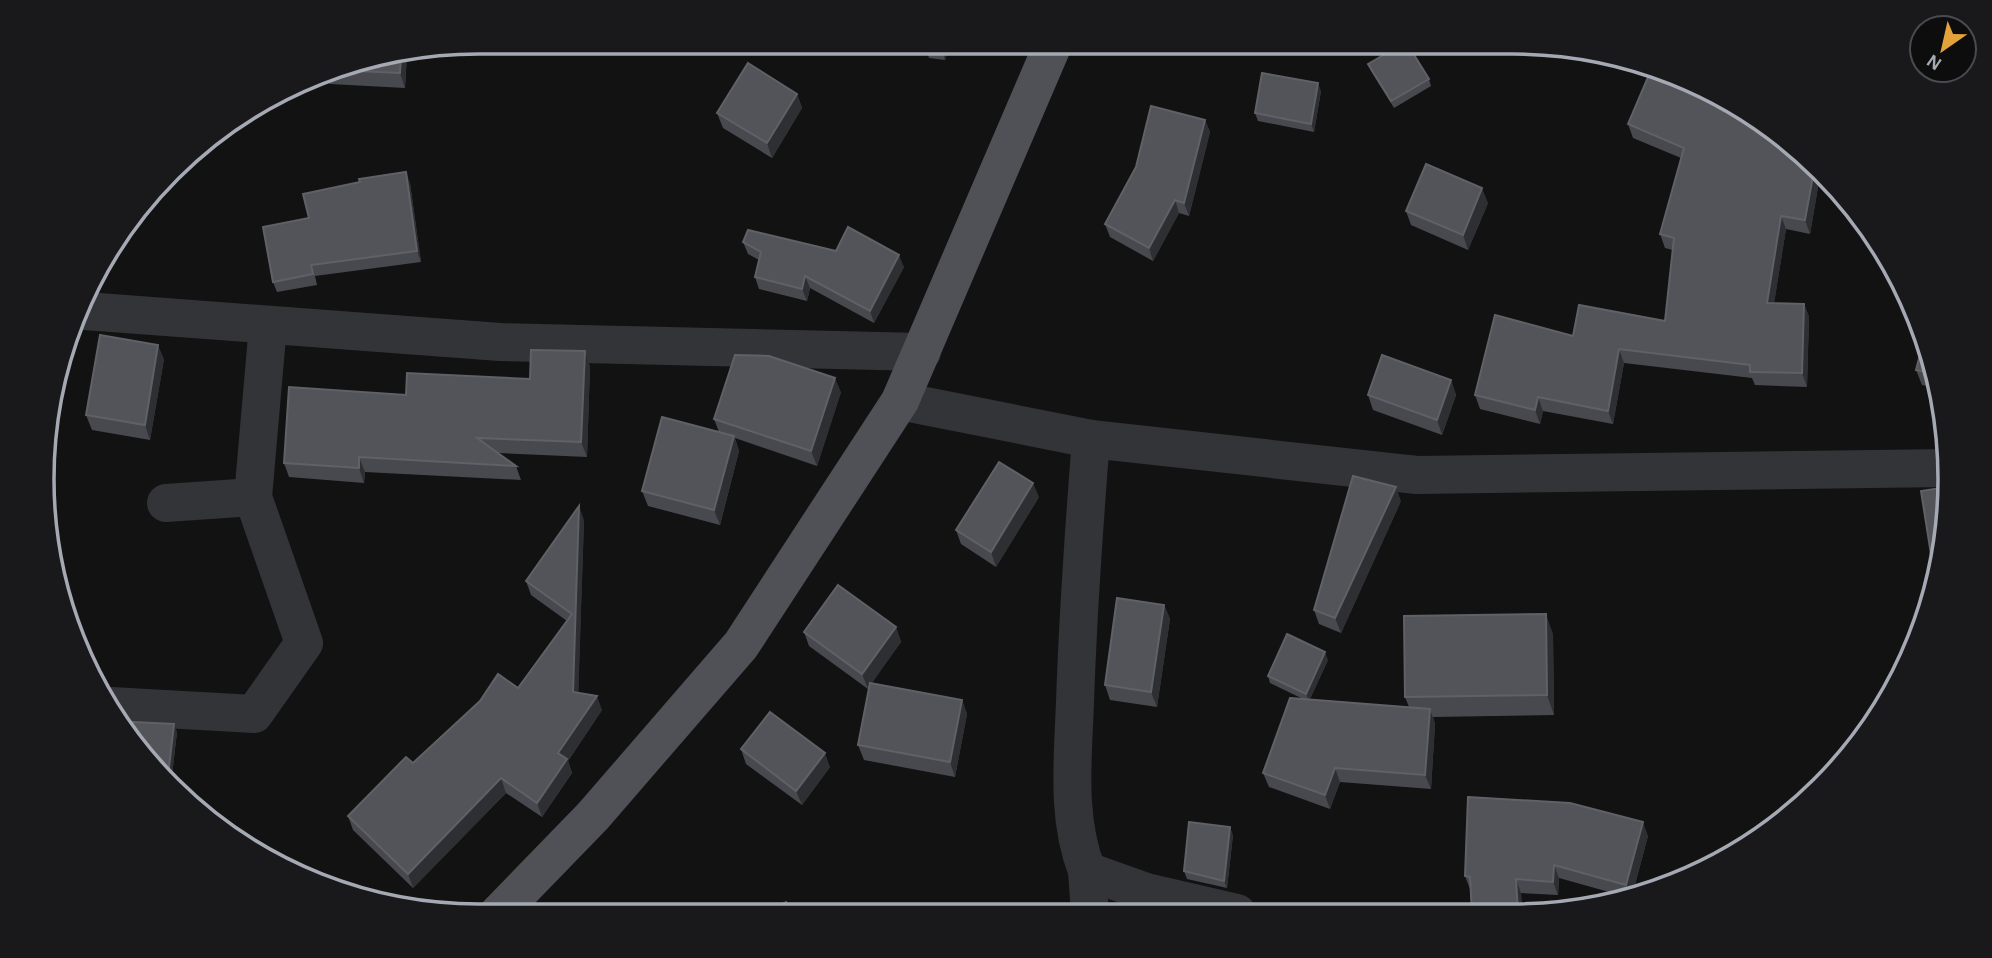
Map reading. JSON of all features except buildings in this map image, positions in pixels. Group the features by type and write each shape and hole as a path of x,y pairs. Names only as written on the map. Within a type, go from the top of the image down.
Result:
{"main road":[{"path":"508,904 593,816 741,645 900,401 1049,54"}],"street":[{"path":"89,311 500,342 922,352"},
{"path":"121,707 254,714 304,643 253,497 268,325"},
{"path":"900,401 1091,439 1416,475 1938,467"},
{"path":"1089,904 1087,871 1077,844 1072,799 1079,597 1091,439"},
{"path":"166,503 253,497"},
{"path":"1087,871 1146,892 1198,904"}]}
